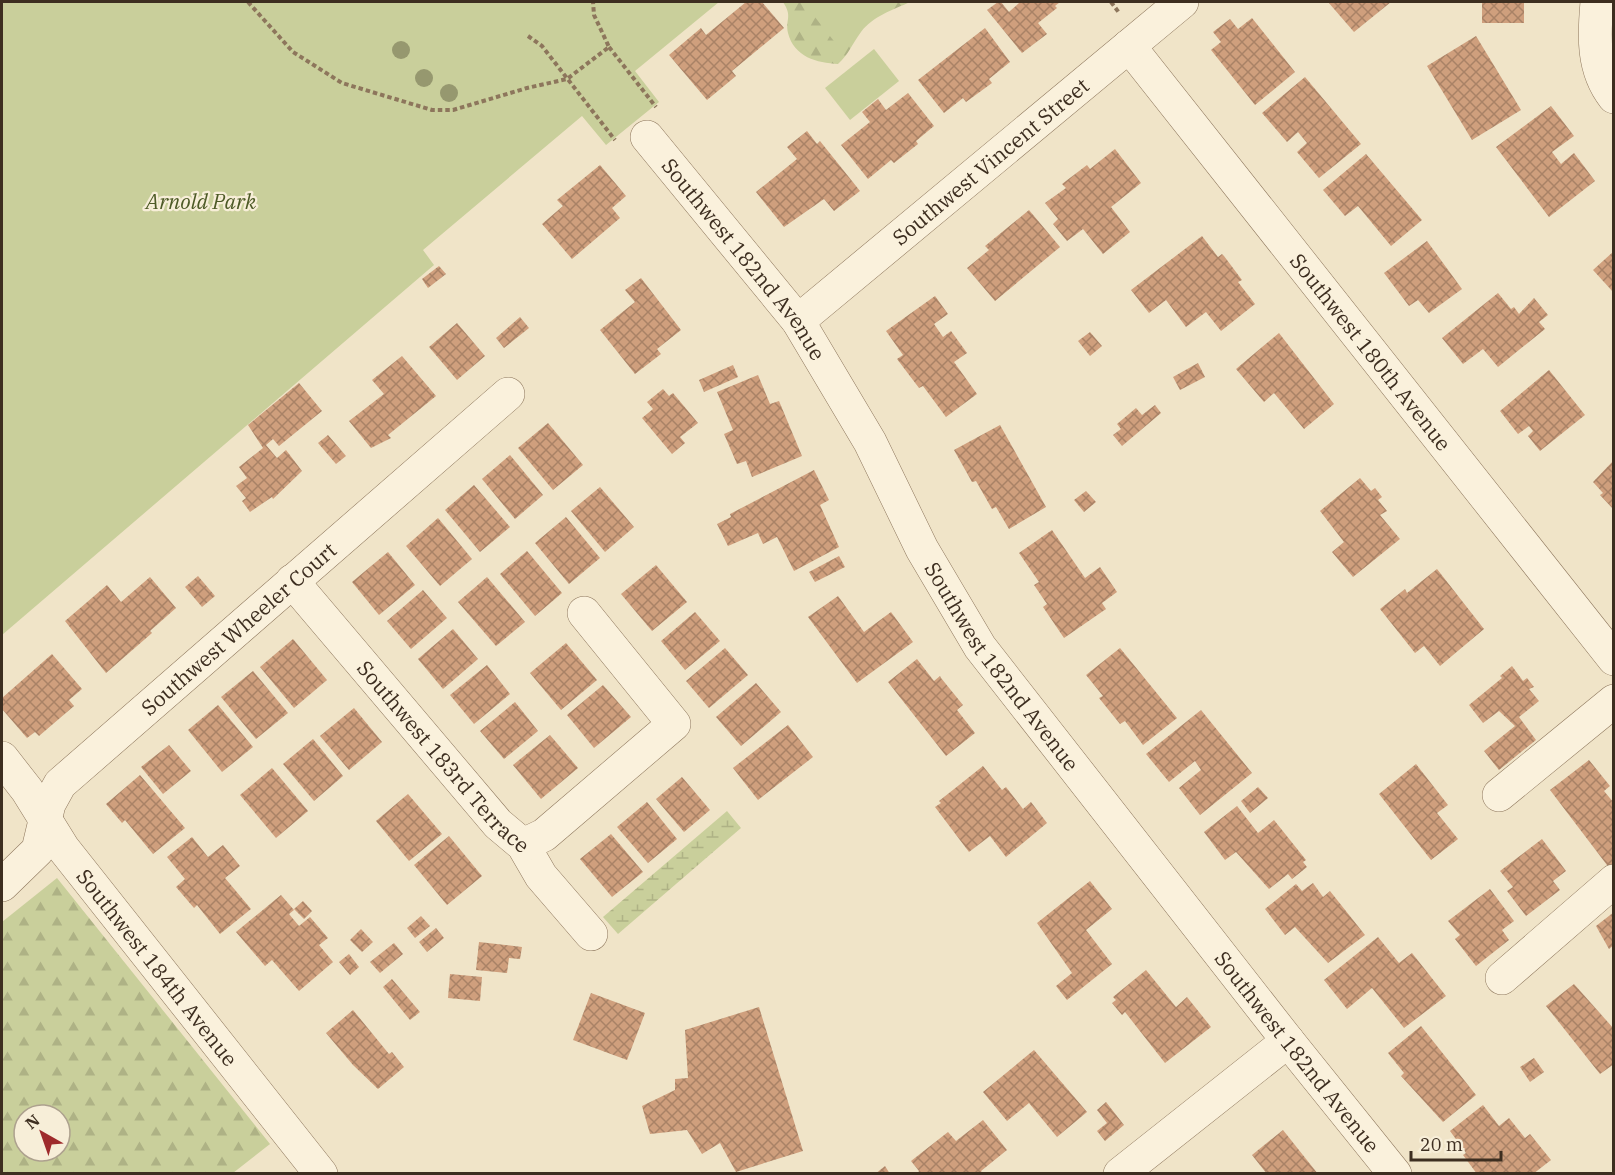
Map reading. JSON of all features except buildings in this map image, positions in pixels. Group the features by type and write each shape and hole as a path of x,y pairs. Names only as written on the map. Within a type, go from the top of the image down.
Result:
{"street":[{"name":"Southwest Vincent Street","path":"798,321 1126,31 1182,2"},
{"path":"1597,2 1593,38 1599,66 1614,97"},
{"name":"Southwest 180th Avenue","path":"1126,31 1614,659"},
{"name":"Southwest 182nd Avenue","path":"641,130 798,321 870,442 922,549 980,646 1288,1041 1395,1173"},
{"name":"Southwest Wheeler Court","path":"2,885 38,850 52,796 60,784 508,394"},
{"name":"Southwest 183rd Terrace","path":"292,581 498,824 523,845 541,876 591,934"},
{"path":"523,845 544,835 674,724 584,614"},
{"path":"1500,795 1614,701"},
{"name":"Southwest 184th Avenue","path":"2,758 45,818 63,848 321,1173"},
{"path":"1502,978 1614,881"},
{"path":"1120,1173 1288,1041"}],"path":[{"path":"248,2 293,52 342,84 432,110 453,110 527,88 567,79 609,47"},
{"path":"593,2 594,15 641,130"},
{"path":"1111,2 1126,31"},
{"path":"528,36 542,46 567,79 641,130"}],"green space":[{"name":"Arnold Park","path":"2,2 719,2 635,71 659,102 606,145 582,116 423,250 434,265 2,635"},
{"path":"783,2 910,2 884,14 866,26 838,64 815,60 795,48 788,33 788,15"},
{"path":"803,2 889,2 837,45"},
{"path":"874,49 899,81 850,120 825,88"},
{"path":"727,811 741,828 618,934 603,917"},
{"path":"57,878 270,1144 233,1173 2,1173 2,922"}]}
